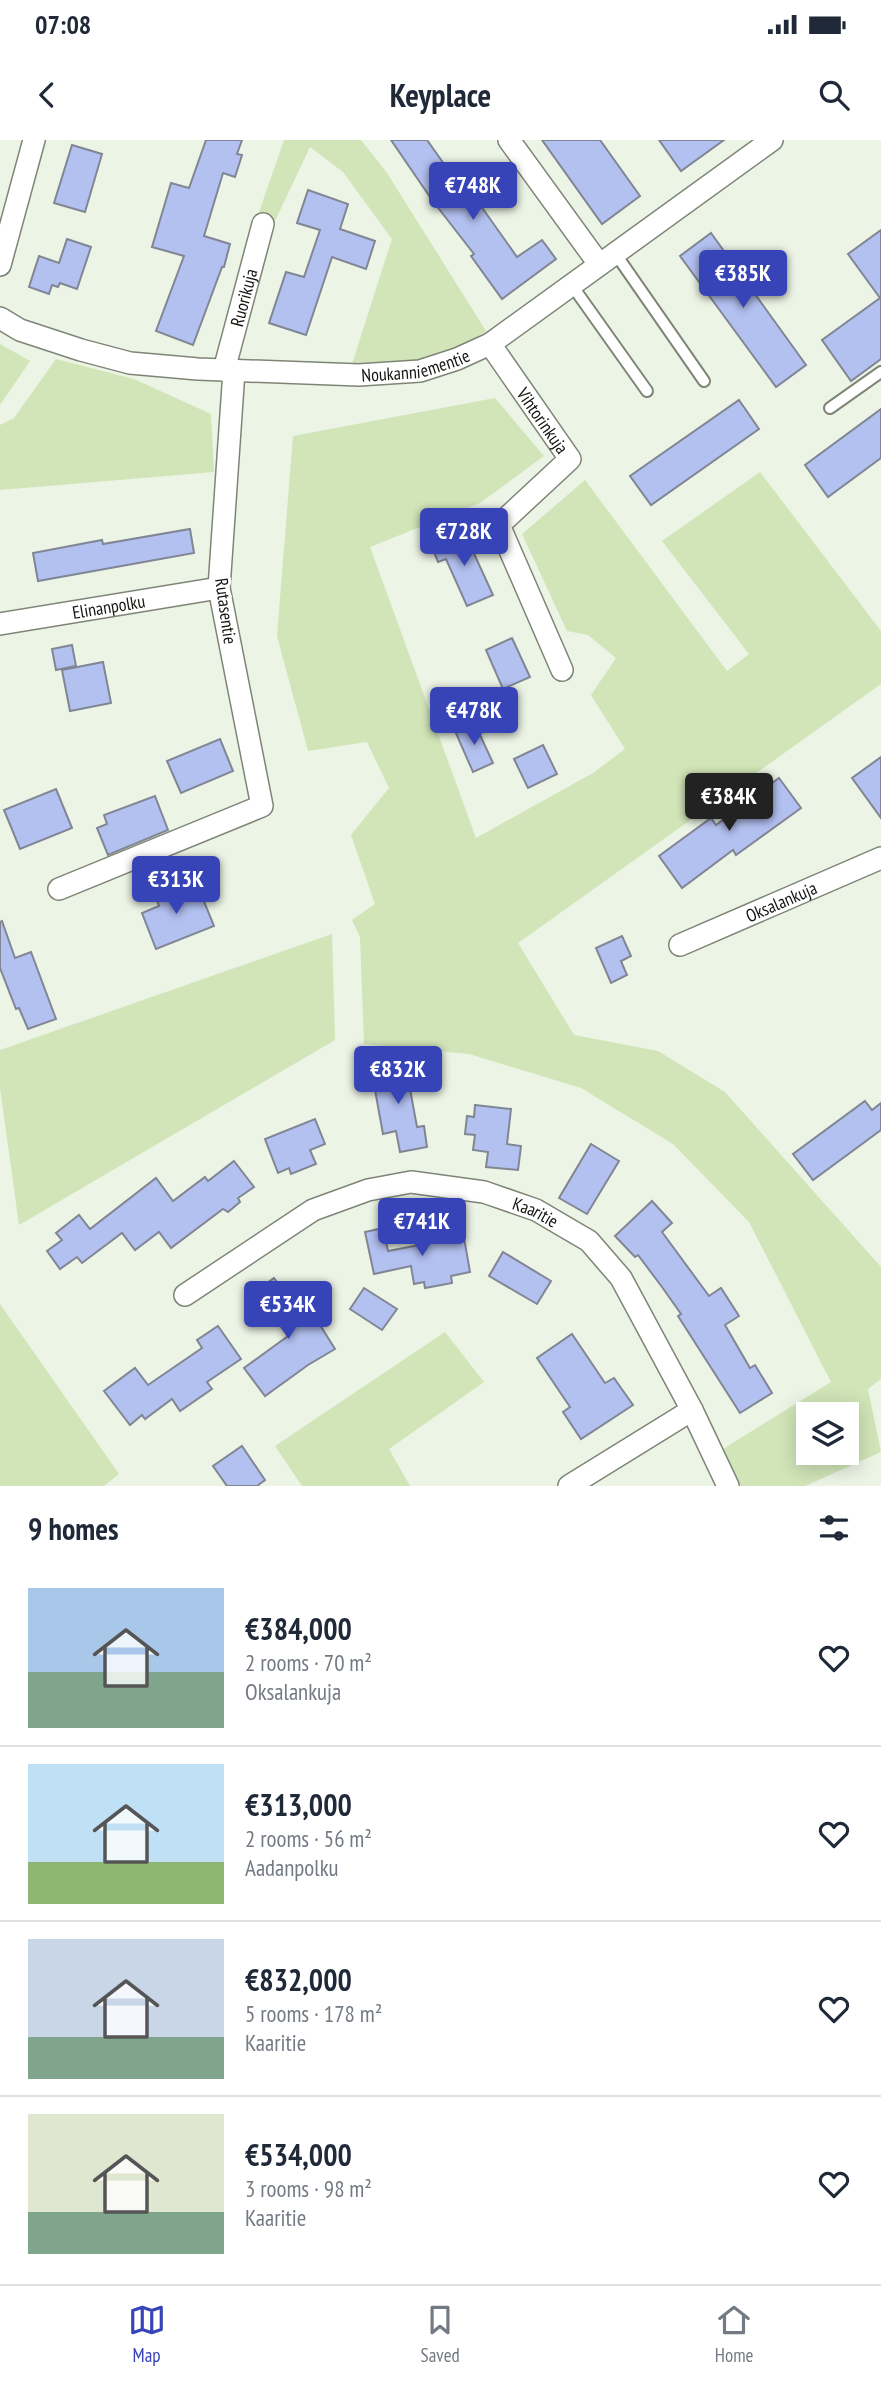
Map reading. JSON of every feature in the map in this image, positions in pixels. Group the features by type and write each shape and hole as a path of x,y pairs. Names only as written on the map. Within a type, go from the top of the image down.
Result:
{"street":[{"path":"0,265 34,140"},
{"path":"509,140 607,258"},
{"name":"Noukanniementie","path":"0,318 20,330 80,351 130,363 229,371 359,375 419,371 457,359 490,344 772,140"},
{"name":"Ruorikuja","path":"229,371 262,224"},
{"name":"Vihtorinkuja","path":"490,344 570,459 499,525 562,670"},
{"name":"Rutasentie","path":"59,889 262,806 219,588 229,371"},
{"name":"Elinanpolku","path":"0,624 219,588"},
{"name":"Oksalankuja","path":"680,944 881,858"},
{"name":"Kaaritie","path":"185,1294 313,1210 368,1190 411,1182 484,1192 536,1210 589,1241 621,1278 692,1410 728,1486"},
{"path":"569,1486 692,1410"}],"lane":[{"path":"607,258 704,381"},
{"path":"571,284 647,391"},
{"path":"830,408 881,372"}],"green space":[{"path":"284,140 361,140 387,173 486,331 456,349 429,359 389,366 352,364 392,239 343,172 310,147 275,221 258,215"},
{"path":"0,344 30,361 0,405"},
{"path":"56,359 134,379 211,414 214,472 0,490 0,425 14,418"},
{"path":"495,398 544,456 480,503 370,547 476,838 593,773 625,749 591,695 616,658 588,635 567,631 522,534 585,480 727,671 749,654 662,541 760,472 881,631 881,684 518,943 574,1035 658,1051 725,1092 881,1267 881,1379 868,1389 881,1452 859,1462 859,1402 799,1402 831,1382 749,1222 673,1144 581,1088 469,1054 364,1044 360,937 352,920 375,904 351,835 389,788 367,742 308,751 277,636 293,436"},
{"path":"332,934 335,1040 19,1225 0,1088 0,1050"},
{"path":"0,1304 119,1474 104,1486 0,1486"},
{"path":"445,1332 484,1382 389,1449 410,1486 302,1486 275,1446"},
{"path":"796,1404 796,1465 852,1465 805,1486 739,1486 723,1449"}],"building":[{"path":"206,140 242,140 237,154 242,155 235,177 223,173 204,236 230,244 224,267 193,345 156,331 184,256 152,247 171,183 189,188"},
{"path":"391,140 427,140 466,195 471,192 517,257 542,240 556,259 502,299 471,256 474,254 432,200"},
{"path":"542,140 600,140 640,196 602,224"},
{"path":"659,140 724,140 681,171"},
{"path":"72,145 102,154 85,212 54,203"},
{"path":"308,190 348,204 340,229 375,241 366,269 332,257 306,335 269,323 286,272 304,277 320,230 297,223"},
{"path":"881,230 881,359 851,381 822,340 880,298 848,254"},
{"path":"711,233 806,365 776,387 680,256"},
{"path":"67,239 91,247 77,289 60,283 58,287 52,285 49,294 29,287 39,256 59,263"},
{"path":"739,400 759,429 651,505 630,476"},
{"path":"881,409 881,458 828,497 805,465"},
{"path":"190,529 194,553 38,581 33,553 102,540 103,544"},
{"path":"464,532 493,595 467,606 446,559 438,562 431,545"},
{"path":"512,638 530,677 503,689 486,650"},
{"path":"72,645 76,666 56,670 52,649"},
{"path":"103,662 111,703 70,711 62,670"},
{"path":"474,722 493,763 473,772 455,731"},
{"path":"220,739 233,771 181,793 167,761"},
{"path":"543,745 557,774 528,788 514,759"},
{"path":"881,757 881,818 852,778"},
{"path":"779,778 801,808 736,855 733,850 682,888 659,856 711,818 716,825"},
{"path":"56,789 72,828 20,849 4,810"},
{"path":"155,796 168,830 108,855 97,828 107,824 104,815"},
{"path":"176,881 182,896 199,889 214,926 156,949 142,913 159,906 153,891"},
{"path":"2,921 15,958 31,952 56,1019 28,1029 19,1008 16,1009 0,968"},
{"path":"622,936 631,956 621,961 627,975 611,983 596,948"},
{"path":"405,1062 417,1127 424,1126 427,1147 400,1152 396,1131 383,1134 371,1068"},
{"path":"865,1101 872,1110 881,1103 881,1130 813,1180 793,1154"},
{"path":"475,1105 511,1109 507,1144 521,1146 518,1170 486,1167 488,1152 473,1150 475,1135 465,1134 467,1116 474,1117"},
{"path":"315,1119 325,1144 310,1150 316,1164 291,1174 289,1168 278,1173 265,1139"},
{"path":"591,1144 619,1161 587,1214 559,1198"},
{"path":"234,1161 254,1187 238,1198 240,1202 228,1212 223,1209 171,1248 159,1232 135,1250 122,1233 82,1263 77,1257 60,1269 47,1251 62,1240 56,1233 79,1215 90,1229 156,1178 173,1201 205,1177 208,1181"},
{"path":"652,1201 672,1223 662,1232 709,1296 721,1288 739,1316 725,1325 750,1368 755,1365 772,1393 740,1413 662,1287 638,1255 635,1257 615,1236"},
{"path":"383,1228 388,1251 435,1242 434,1238 463,1232 470,1272 451,1276 452,1283 425,1288 424,1282 414,1284 411,1266 374,1274 365,1232"},
{"path":"503,1252 551,1281 537,1304 489,1276"},
{"path":"274,1278 299,1312 308,1306 335,1349 265,1396 244,1368 288,1336 255,1292"},
{"path":"364,1288 397,1309 382,1330 350,1309"},
{"path":"218,1326 241,1359 207,1382 212,1389 180,1411 172,1399 145,1419 142,1415 130,1425 104,1391 135,1368 148,1385 202,1348 197,1340"},
{"path":"572,1334 605,1383 614,1378 633,1405 581,1439 563,1412 570,1407 537,1358"},
{"path":"242,1446 265,1480 257,1486 227,1486 213,1466"}]}
